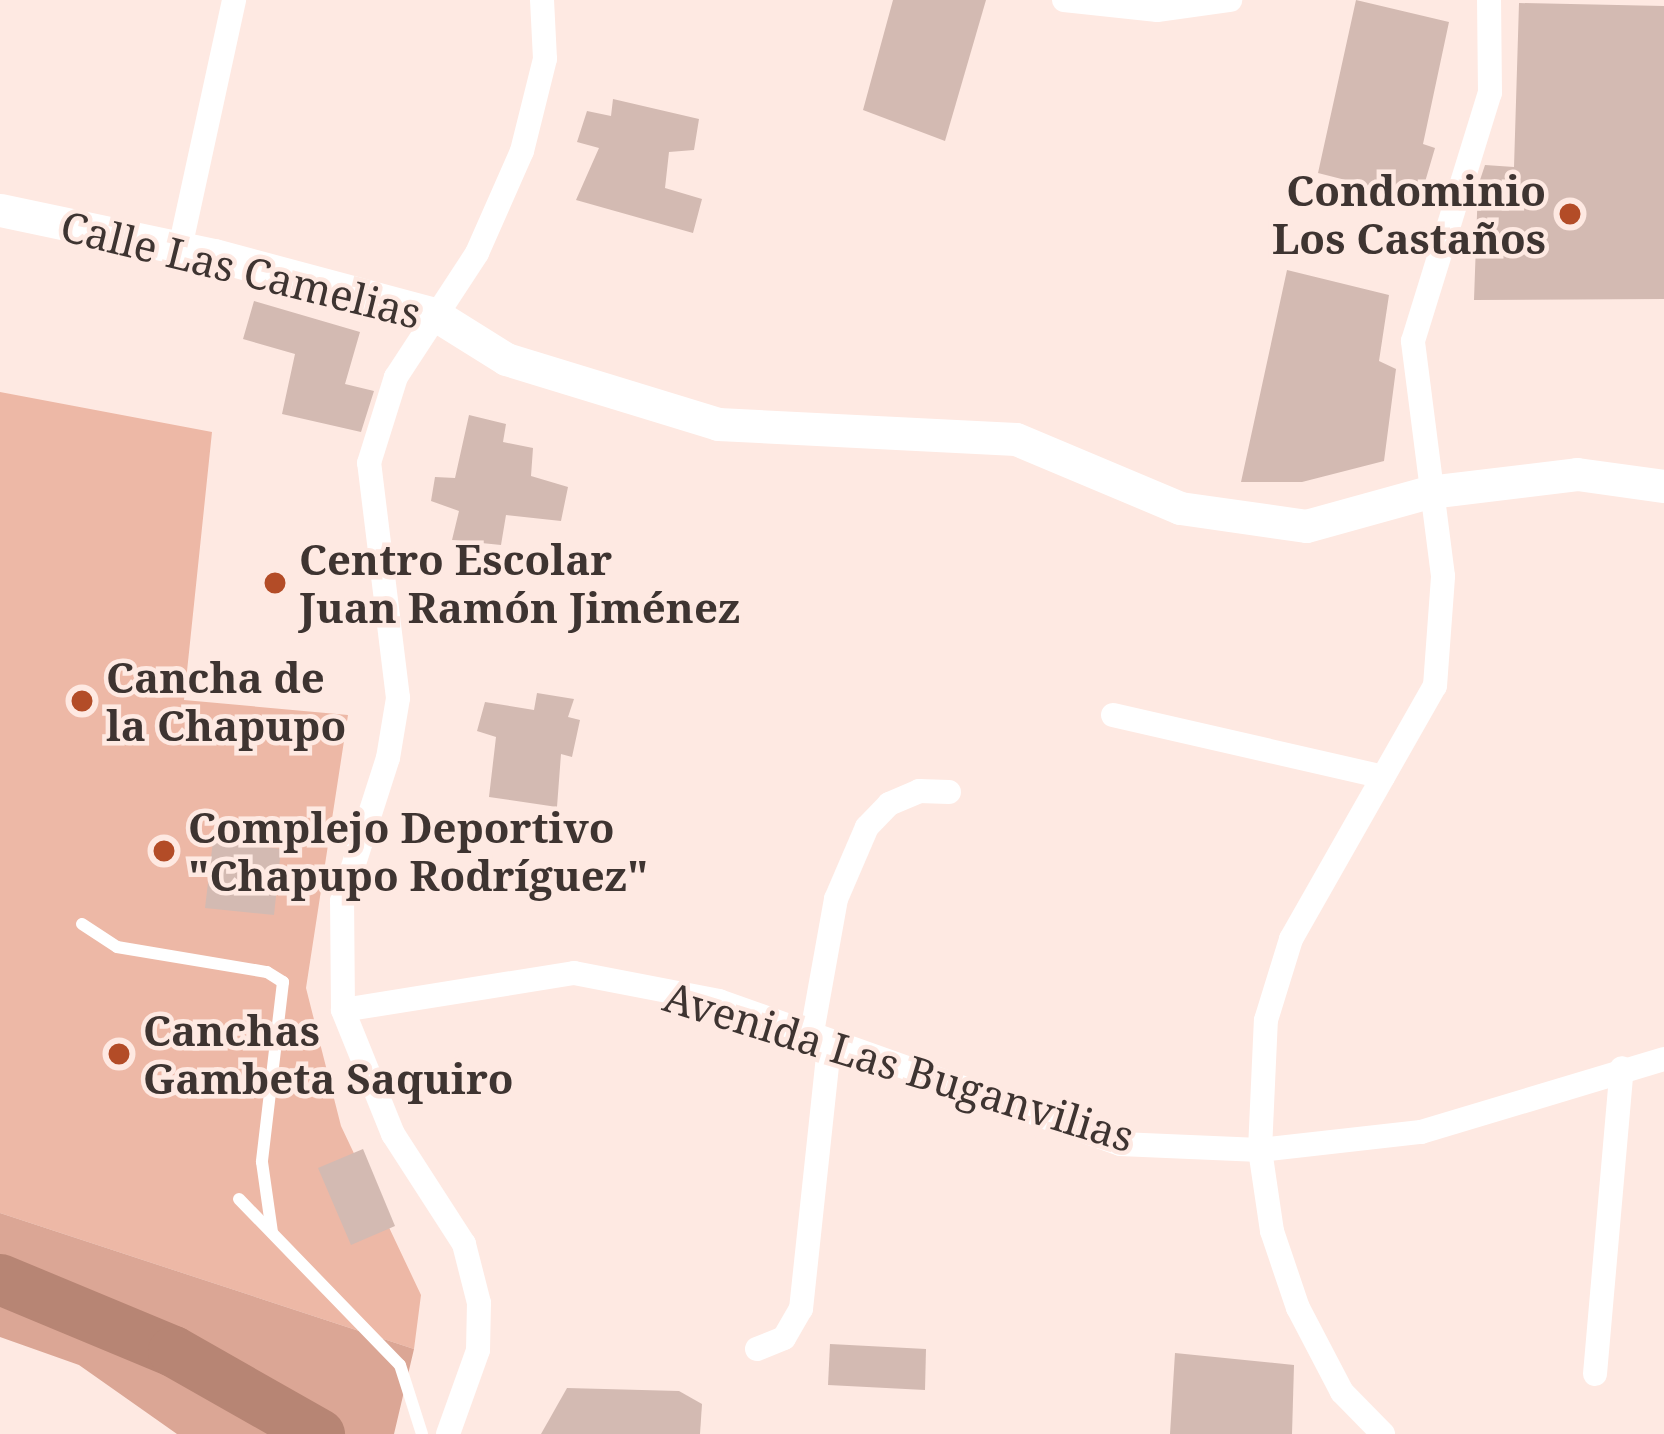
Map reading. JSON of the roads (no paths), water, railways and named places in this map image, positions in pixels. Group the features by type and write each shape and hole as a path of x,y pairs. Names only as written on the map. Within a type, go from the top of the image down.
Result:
{"street":[{"path":"180,248 234,0"},
{"path":"448,1434 478,1350 479,1303 464,1244 393,1134 343,1010 342,901 388,758 398,698 369,463 396,377 477,253 522,151 545,59 542,0"},
{"path":"1064,0 1157,10 1229,0"},
{"path":"1383,1434 1342,1392 1298,1308 1273,1231 1260,1150 1266,1020 1291,938 1435,686 1444,576 1429,492 1413,341 1490,93 1489,0"},
{"name":"Calle Las Camelias","path":"0,210 180,248 434,314 506,359 718,424 1016,439 1180,508 1306,526 1429,492 1577,474 1664,486"},
{"path":"1113,715 1383,777"},
{"path":"757,1349 784,1338 801,1310 820,1042 836,899 867,827 889,804 919,791 949,792"},
{"name":"Avenida Las Buganvilias","path":"343,1010 574,973 719,1001 820,1042 1120,1144 1260,1150 1421,1132 1664,1059"},
{"path":"1595,1374 1622,1068"}],"lane":[{"path":"82,924 118,946 268,973 283,982 262,1162 272,1232"},
{"path":"239,1198 400,1364 422,1434"}],"waterway":[{"path":"0,1279 173,1351 319,1434"}],"place":[{"name":"Condominio Los Castaños","path":"1570,214"},
{"name":"Centro Escolar Juan Ramón Jiménez","path":"275,583"},
{"name":"Cancha de la Chapupo","path":"82,701"},
{"name":"Complejo Deportivo \"Chapupo Rodríguez\"","path":"164,851"},
{"name":"Canchas Gambeta Saquiro","path":"119,1054"}]}
